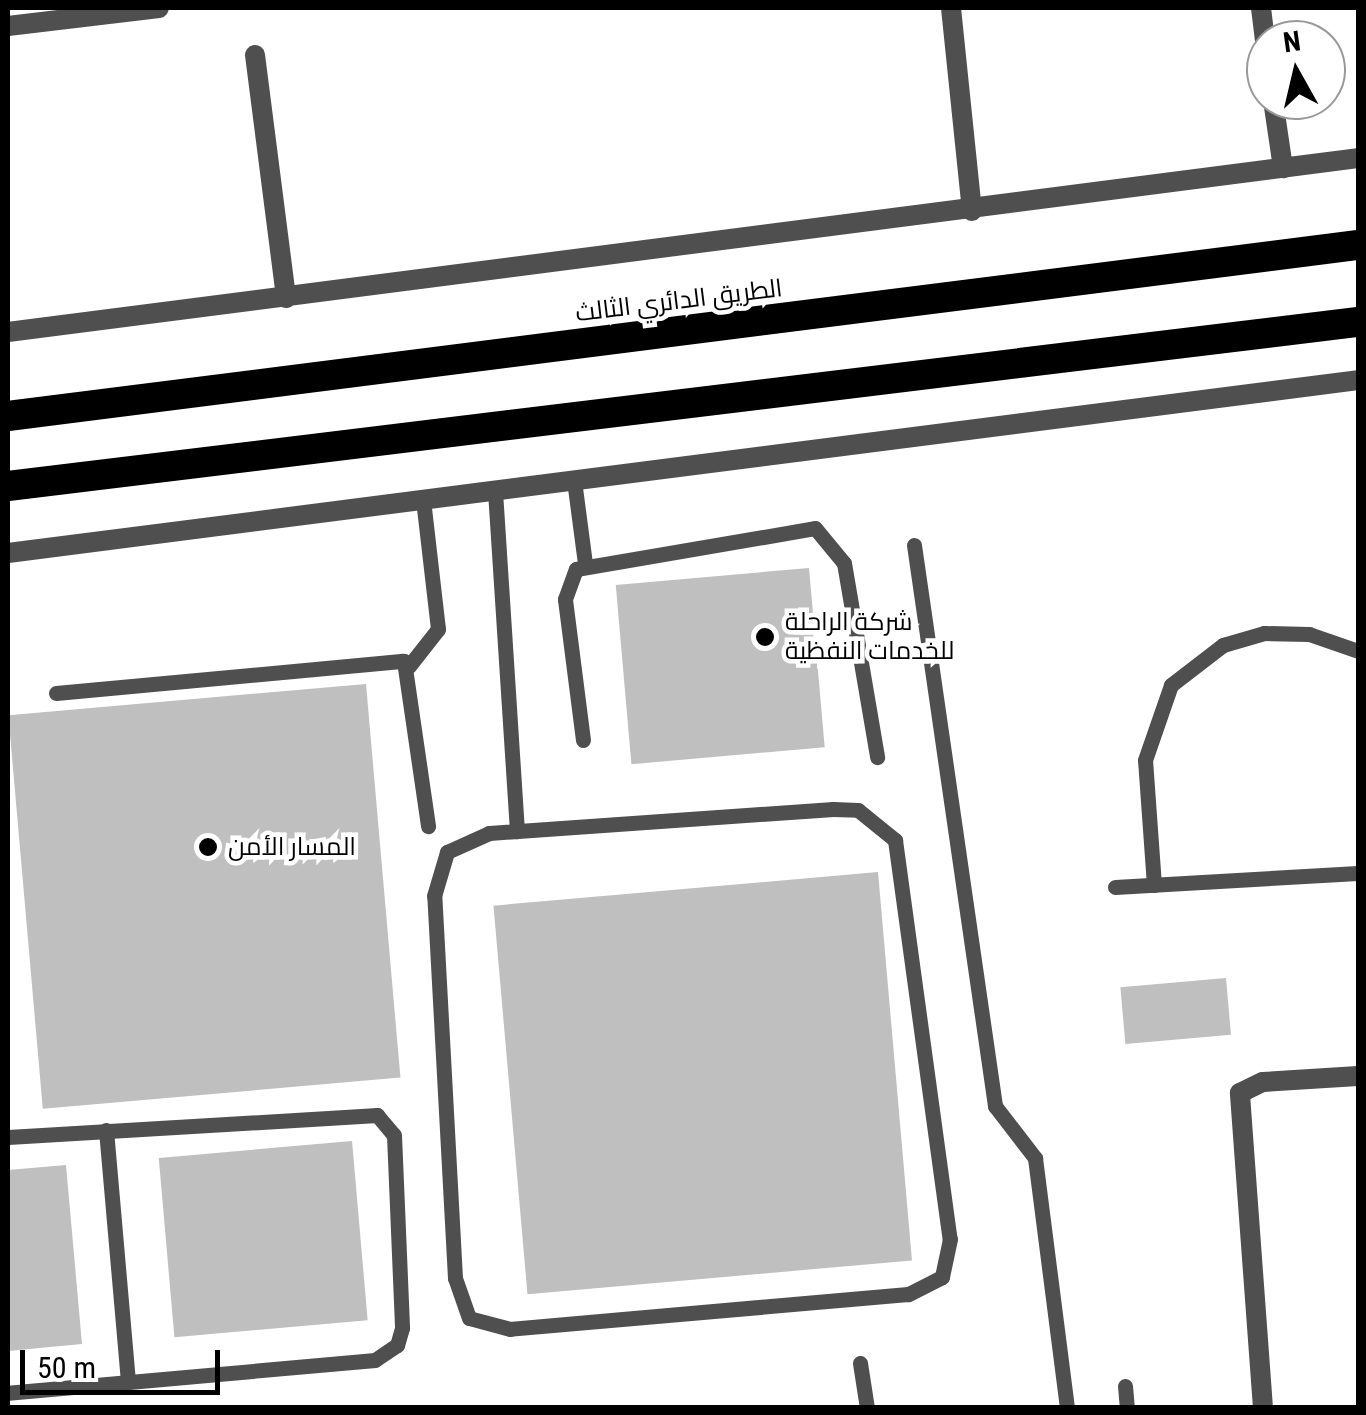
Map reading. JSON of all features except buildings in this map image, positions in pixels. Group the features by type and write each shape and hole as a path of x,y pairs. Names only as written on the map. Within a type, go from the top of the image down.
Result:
{"highway":[{"name":"الطريق الدائري الثالث","path":"8,416 1358,245"},
{"path":"8,486 1358,322"}],"street":[{"path":"8,26 155,8"},
{"path":"951,8 972,212"},
{"path":"256,55 286,298"},
{"path":"1276,120 1282,168"},
{"path":"8,332 972,212 1358,158"},
{"path":"8,553 1358,380"},
{"path":"1263,1408 1240,1094 1262,1082 1358,1076"}],"lane":[{"path":"574,480 585,563 565,598 584,740"},
{"path":"495,490 517,831"},
{"path":"423,500 438,630 409,666 428,826"},
{"path":"585,563 804,528 826,533 844,562 877,756"},
{"path":"914,545 995,1106 1036,1158 1068,1408"},
{"path":"1154,885 1145,760 1171,685 1223,646 1264,633 1309,634 1358,651"},
{"path":"56,694 389,659 409,666"},
{"path":"834,810 880,820 896,840 903,884 950,1240 942,1277 908,1294 510,1329 469,1318 454,1278 436,872 466,838 517,831 834,810"},
{"path":"1115,887 1358,873"},
{"path":"8,1137 369,1112 394,1135 402,1328 391,1352 8,1393"},
{"path":"106,1130 128,1382"},
{"path":"860,1363 866,1408"},
{"path":"1126,1386 1128,1408"}],"place":[{"name":"شركة الراحلة للخدمات النفظية","path":"765,637"},
{"name":"المسار الأمن","path":"208,847"}]}
